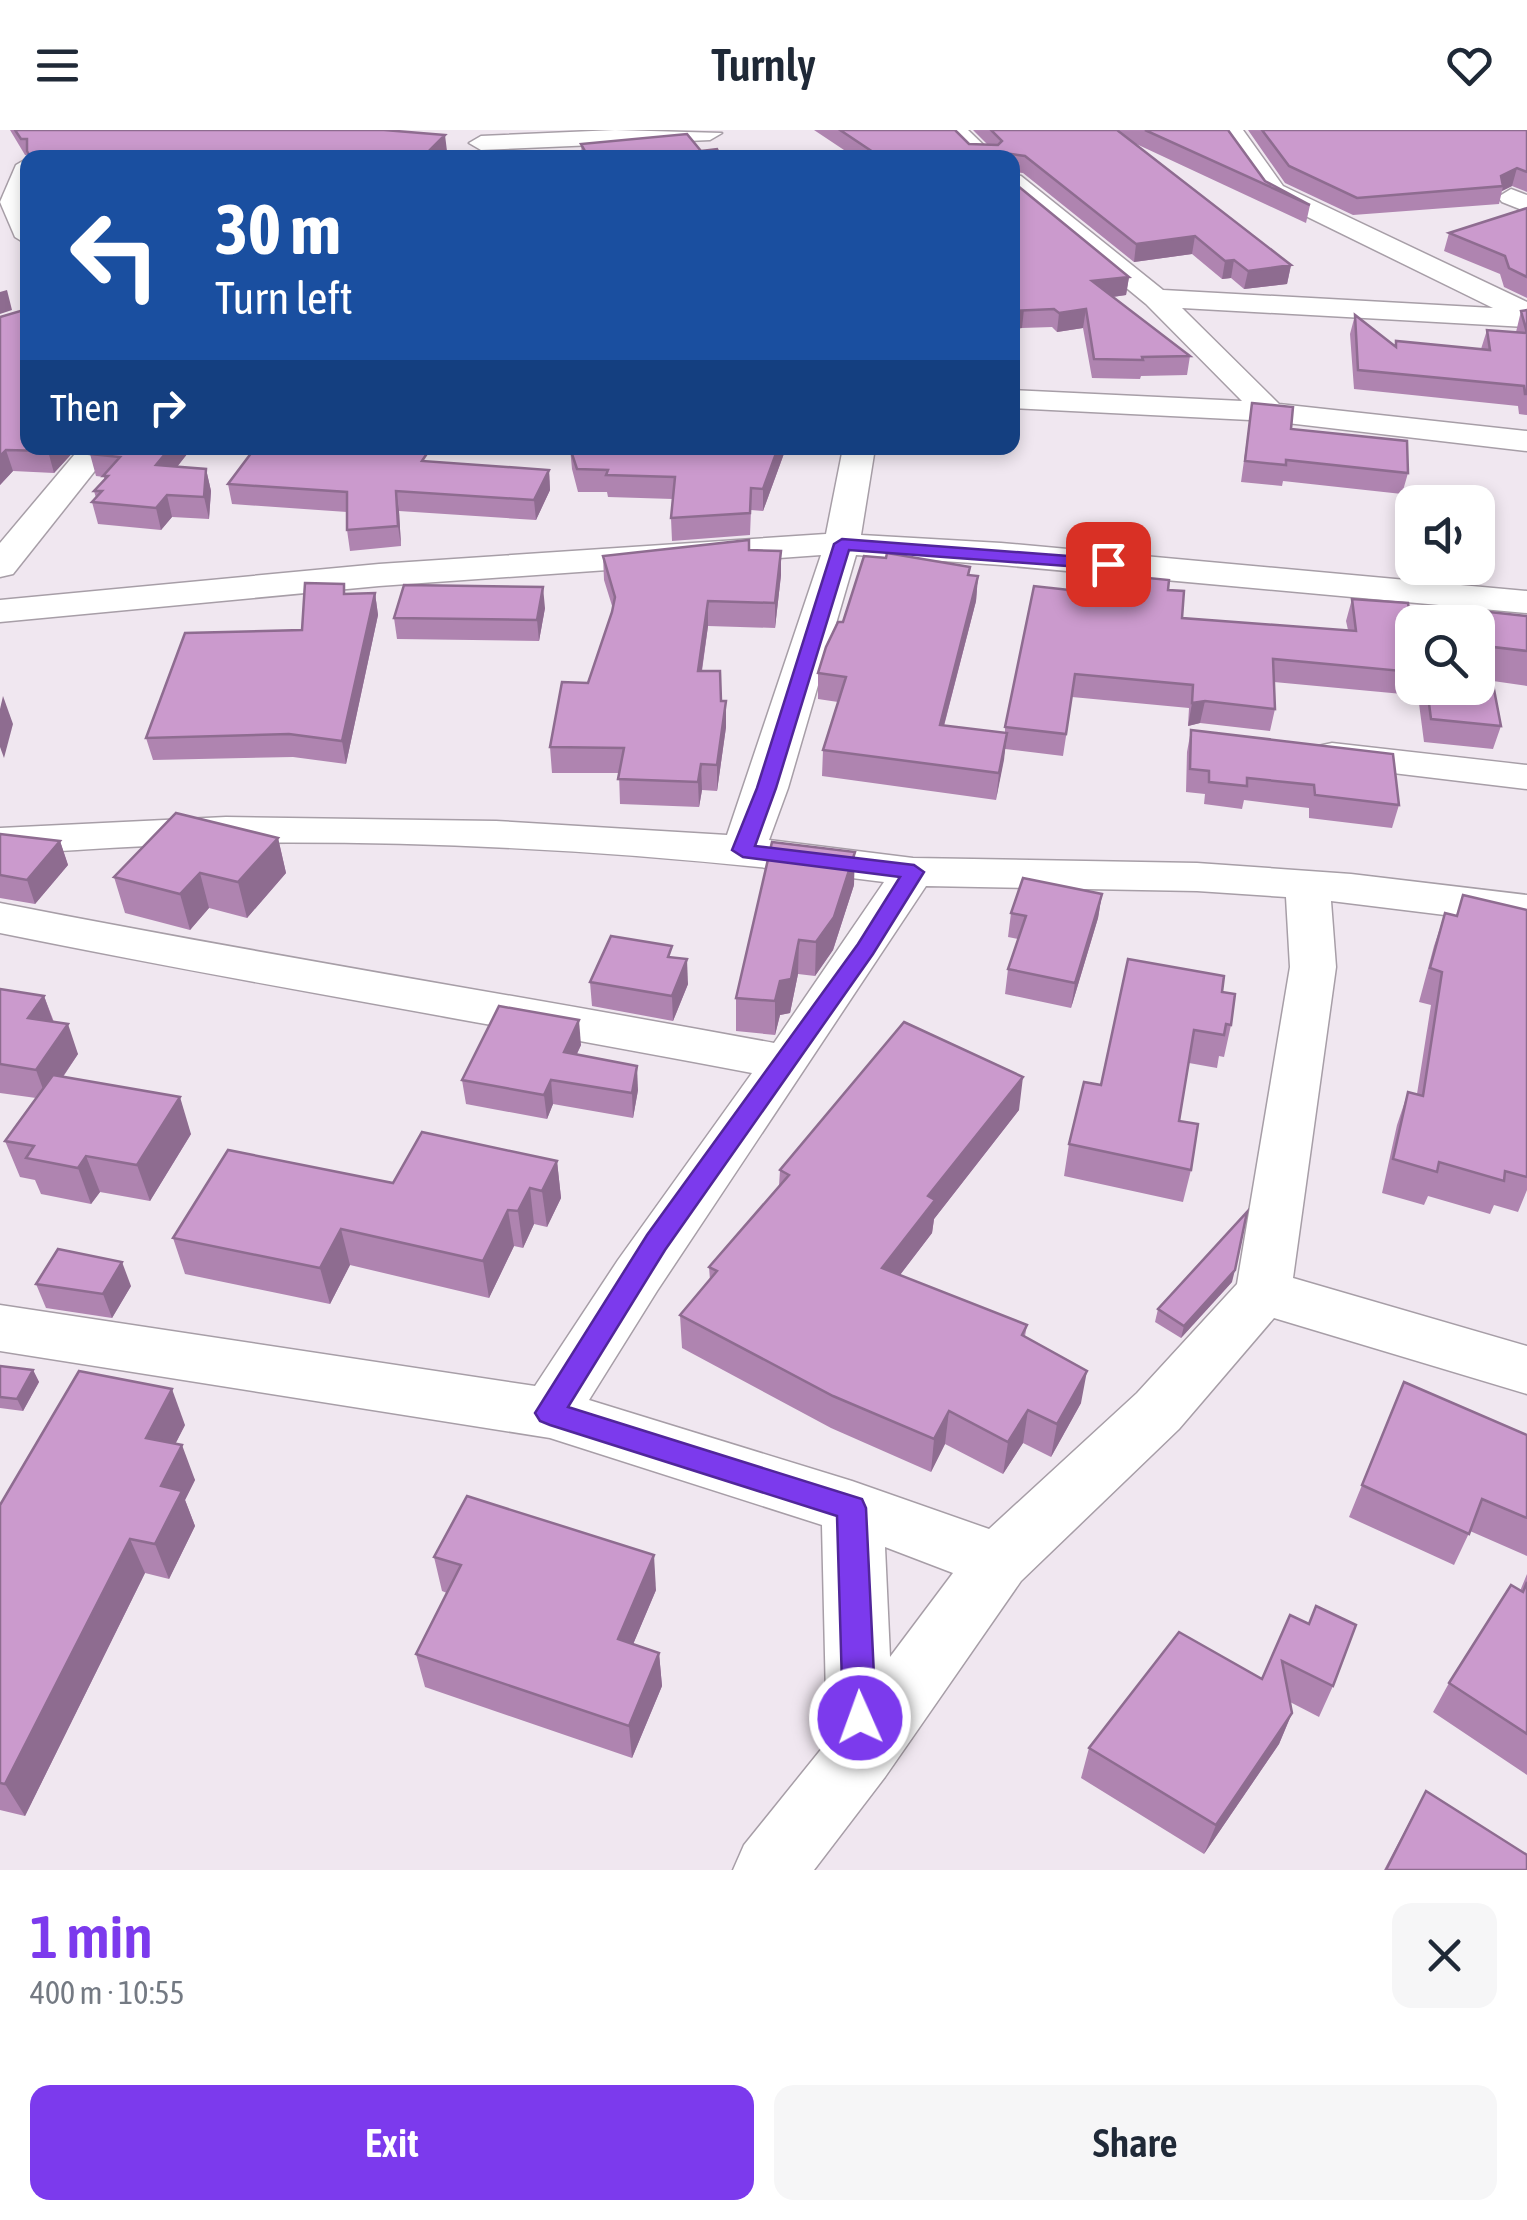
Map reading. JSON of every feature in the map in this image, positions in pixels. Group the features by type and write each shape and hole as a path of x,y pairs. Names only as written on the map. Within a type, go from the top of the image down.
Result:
{"street":[{"path":"954,130 976,150"},
{"path":"1230,130 1250,150 1258,172 1274,191 1509,301 1527,316"},
{"path":"481,144 713,136"},
{"path":"1020,188 1156,298 1270,412"},
{"path":"1156,298 1527,316"},
{"path":"1020,399 1270,412 1527,441"},
{"path":"0,566 91,455"},
{"path":"743,850 842,544 858,455"},
{"path":"0,611 380,575 704,550 842,544 1002,554 1527,602"},
{"path":"1296,750 1527,778"},
{"path":"0,841 226,830 496,834 743,850 914,872 1197,878 1404,892 1527,910"},
{"path":"550,1413 656,1242 866,949 914,872"},
{"path":"770,1870 861,1753 999,1561 1158,1411 1263,1292 1312,967 1308,886"},
{"path":"0,918 185,956 372,984 785,1062"},
{"path":"1263,1292 1527,1370"},
{"path":"0,1328 550,1413 852,1508 999,1561"},
{"path":"852,1508 861,1753"}],"building":[{"path":"15,130 384,130 445,135 430,150 27,150 27,139 21,139"},
{"path":"840,130 955,130 969,144 998,145 1002,141 991,130 1117,130 1291,265 1248,271 1234,260 1225,261 1195,236 1136,244 1020,155 1020,150 870,150"},
{"path":"1145,130 1228,130 1265,181 1310,205"},
{"path":"1262,130 1527,130 1527,172 1517,168 1501,176 1503,186 1357,198 1289,166"},
{"path":"687,134 700,150 584,150 581,144"},
{"path":"1020,188 1129,277 1092,281 1190,356 1094,359 1086,309 1059,313 1054,309 1020,311"},
{"path":"1527,208 1527,277 1509,268 1505,256 1449,233"},
{"path":"1527,310 1527,333 1521,311"},
{"path":"20,311 20,450 6,450 0,456 0,317"},
{"path":"1355,315 1396,347 1396,341 1490,350 1487,330 1527,333 1527,394 1524,386 1358,370"},
{"path":"1252,403 1293,407 1291,429 1407,441 1408,473 1286,460 1286,465 1245,461"},
{"path":"100,455 164,455 156,465 206,469 204,497 167,495 156,508 92,502 102,491 94,491 108,476 103,476 120,457"},
{"path":"250,455 426,455 422,461 549,470 534,500 396,491 398,526 347,530 347,492 228,484"},
{"path":"572,455 775,455 763,489 751,488 750,513 671,518 675,477 606,475 608,470 577,469"},
{"path":"749,540 749,550 781,551 775,603 708,601 698,671 720,671 721,701 726,701 717,765 701,764 698,782 618,779 624,748 550,747 562,682 588,683 612,612 615,597 603,556"},
{"path":"887,553 970,567 968,575 978,576 940,725 1007,733 999,773 823,750 846,677 818,673 826,647 838,622 843,622 864,556 886,558"},
{"path":"1108,574 1169,580 1168,590 1184,591 1182,618 1356,631 1352,599 1408,605 1395,605 1395,670 1273,659 1275,709 1192,703 1193,685 1075,674 1066,734 1005,727 1034,586 1106,594"},
{"path":"305,583 344,584 344,594 375,593 342,741 289,734 146,738 185,633 302,630"},
{"path":"404,585 543,587 537,620 394,618"},
{"path":"1495,613 1527,616 1527,651 1495,647"},
{"path":"1495,695 1501,726 1431,719 1429,705 1495,705"},
{"path":"1191,730 1393,754 1399,805 1315,795 1314,785 1247,778 1247,786 1209,782 1209,771 1190,769"},
{"path":"176,813 278,838 238,882 200,873 180,894 114,877"},
{"path":"0,834 60,841 27,880 0,875"},
{"path":"772,842 855,852 834,917 816,942 799,940 791,979 780,981 775,1001 736,998"},
{"path":"1023,878 1102,894 1075,983 1008,969 1026,916 1011,913"},
{"path":"1463,895 1527,910 1527,1177 1505,1171 1504,1181 1439,1162 1437,1172 1393,1159 1408,1092 1423,1096 1442,972 1430,968 1445,913 1457,916"},
{"path":"611,936 672,946 668,957 687,959 672,996 590,982"},
{"path":"1128,959 1224,976 1222,992 1235,994 1231,1025 1226,1024 1224,1035 1194,1030 1179,1121 1198,1124 1191,1170 1069,1144 1084,1082 1101,1085"},
{"path":"0,989 44,996 28,1018 68,1024 36,1070 0,1064"},
{"path":"499,1006 579,1020 564,1052 637,1066 632,1093 551,1080 544,1095 462,1080"},
{"path":"904,1022 1023,1077 928,1196 935,1200 882,1268 1027,1325 1022,1335 1087,1371 1057,1424 1028,1410 1008,1442 949,1411 934,1439 833,1396 680,1315 717,1271 709,1267 789,1175 780,1170"},
{"path":"53,1075 180,1097 137,1165 86,1156 78,1168 26,1158 34,1146 5,1141"},
{"path":"422,1132 557,1161 542,1191 530,1188 518,1211 508,1210 483,1261 341,1229 320,1268 173,1238 228,1150 393,1183"},
{"path":"1247,1212 1235,1270 1184,1326 1158,1309"},
{"path":"58,1249 122,1262 103,1294 36,1284"},
{"path":"0,1366 33,1370 17,1399 0,1397"},
{"path":"79,1371 172,1389 146,1438 182,1445 161,1486 182,1491 155,1544 130,1539 5,1784 0,1783 0,1505"},
{"path":"1404,1382 1527,1435 1527,1518 1482,1499 1469,1534 1362,1485"},
{"path":"467,1496 654,1555 618,1639 659,1653 629,1726 416,1654 461,1565 434,1557"},
{"path":"1527,1582 1527,1734 1449,1683 1511,1585 1523,1592"},
{"path":"1316,1606 1356,1625 1333,1686 1282,1661 1292,1713 1216,1825 1089,1748 1179,1632 1262,1679 1290,1615 1309,1624"},
{"path":"1426,1791 1527,1855 1527,1870 1386,1870"}],"route":[{"path":"860,1718 852,1508 550,1413 656,1242 866,949 914,872 743,850 842,544 1108,564"}]}
